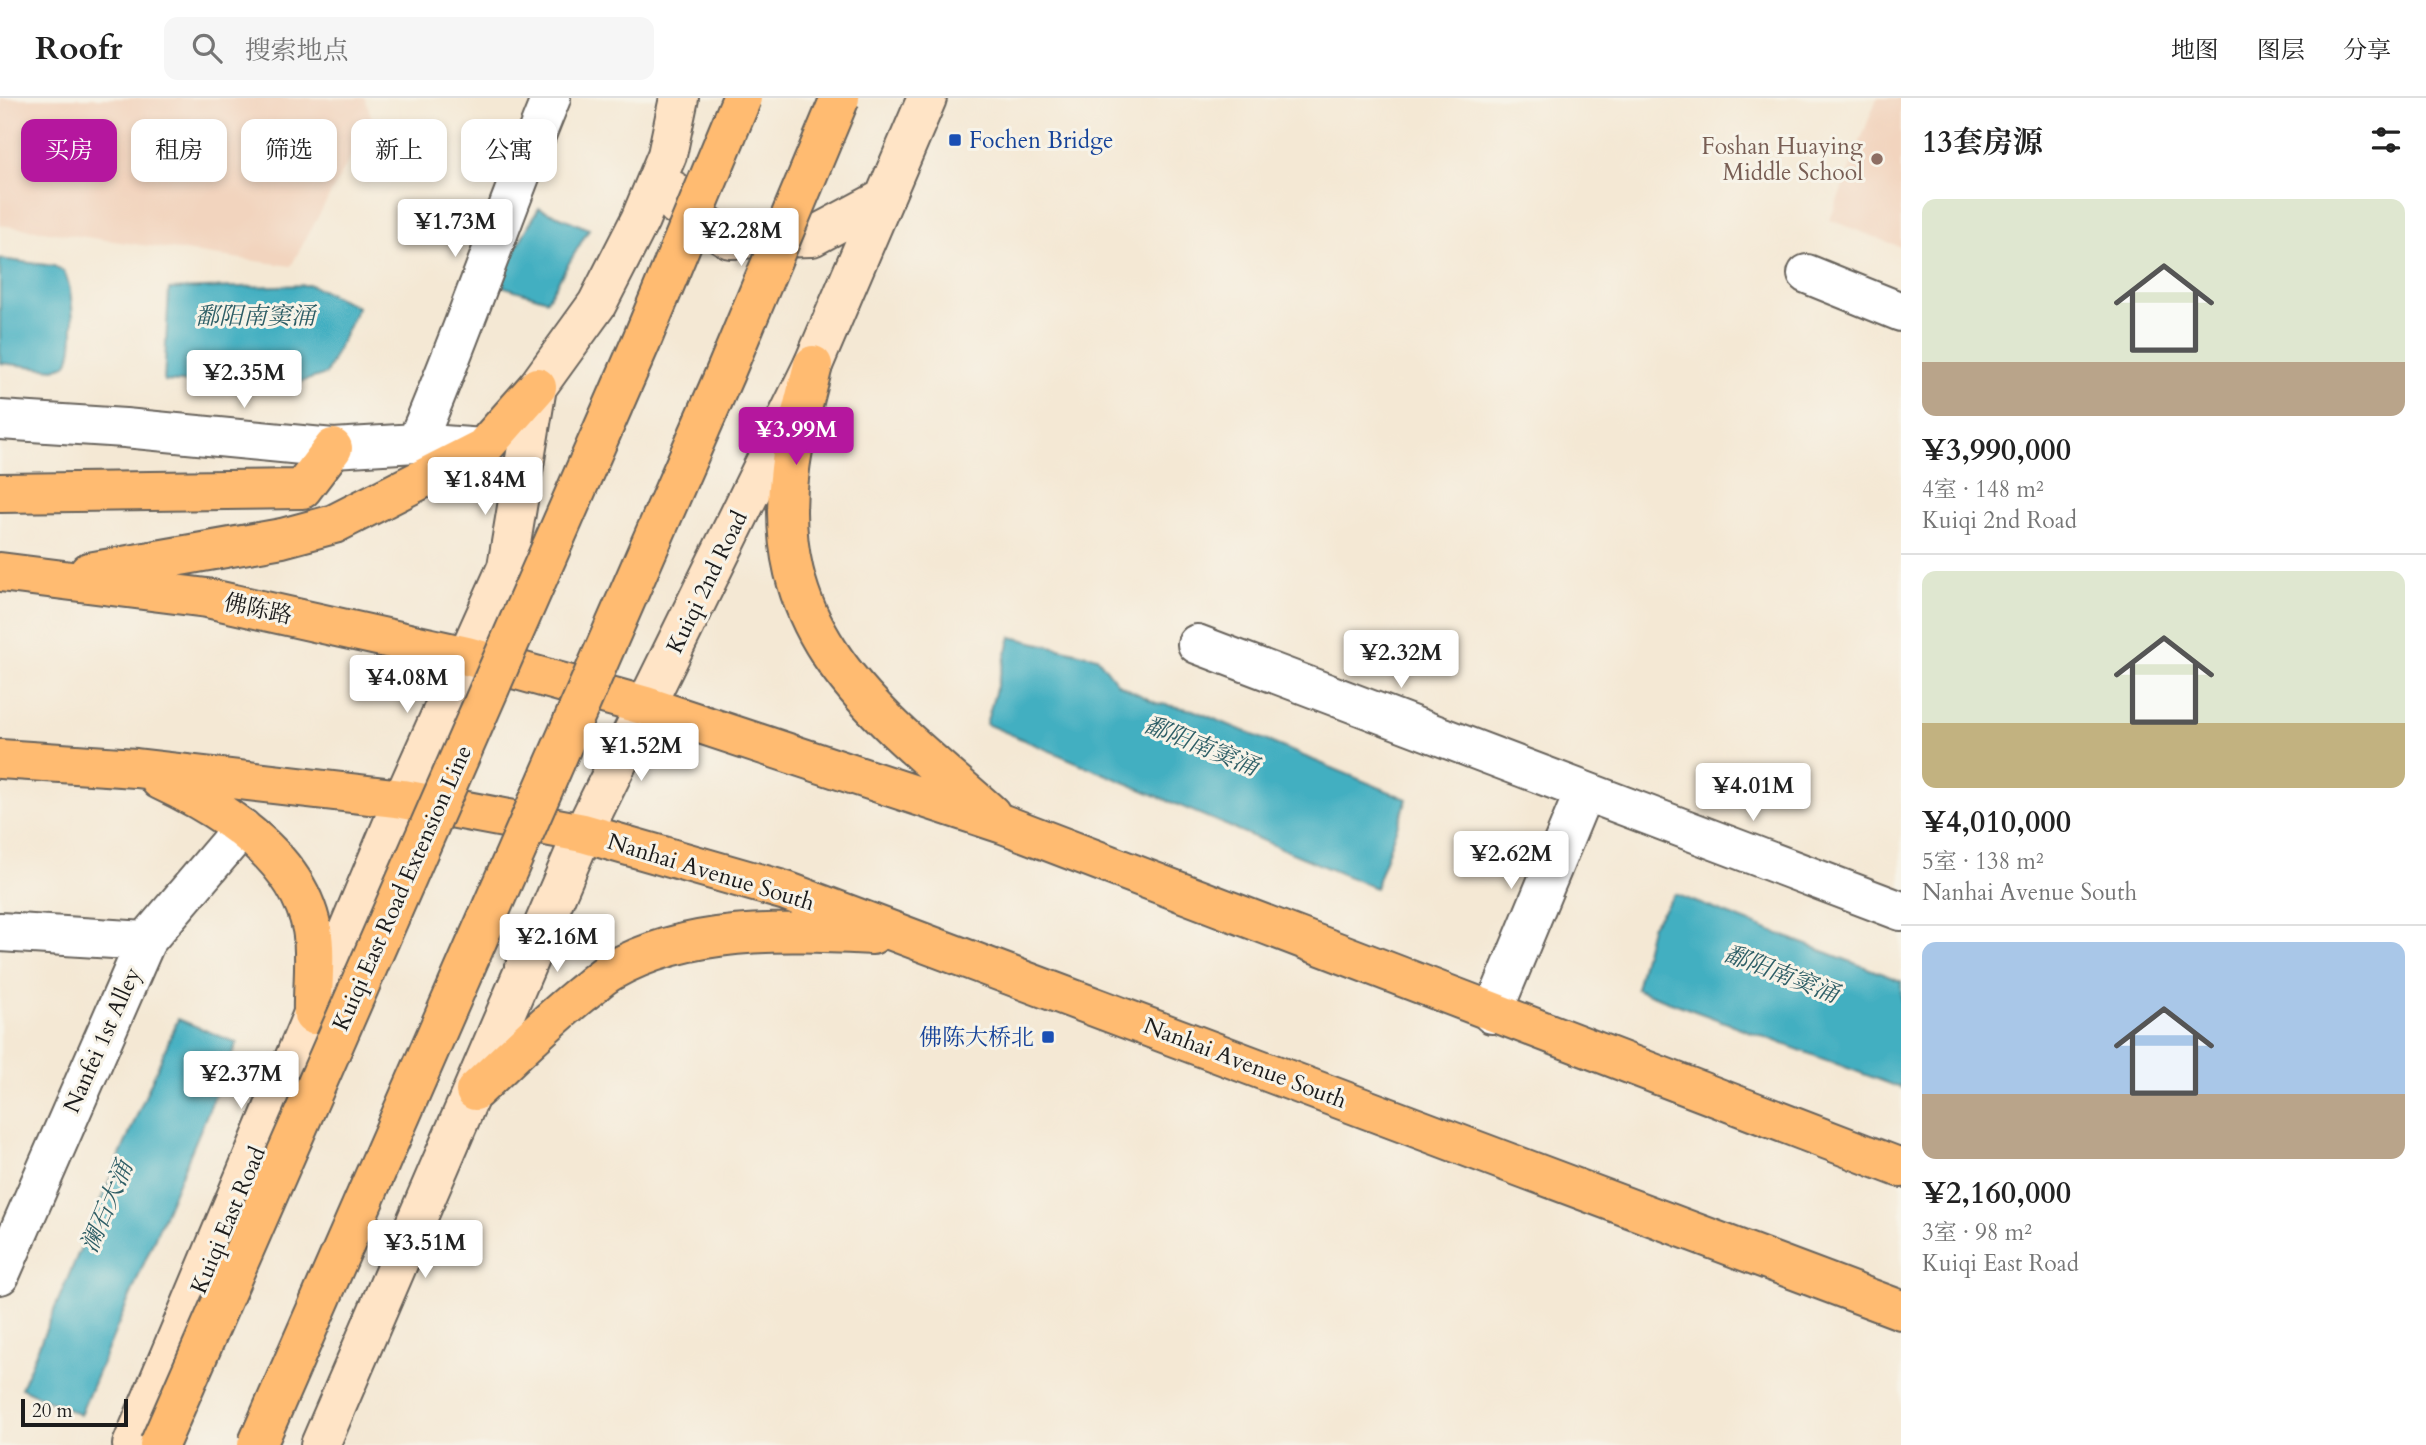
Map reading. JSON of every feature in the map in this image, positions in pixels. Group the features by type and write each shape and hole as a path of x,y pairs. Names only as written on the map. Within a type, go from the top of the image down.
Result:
{"highway":[{"name":"Kuiqi East Road Extension Line","path":"159,1445 641,342 743,98"},
{"path":"257,1445 725,373 840,98"},
{"path":"813,365 790,470 788,524 793,562 811,623 833,663 865,701 1003,824"},
{"path":"47,579 282,538 334,524 483,448 537,387"},
{"path":"0,493 302,489 333,448"},
{"name":"佛陈路","path":"0,572 208,598 467,656 646,706"},
{"name":"佛陈路","path":"0,581 47,579"},
{"path":"646,706 1003,824 1493,1014 1901,1168"},
{"path":"0,741 136,768 213,807 242,828 270,855 294,887 312,929 313,1015"},
{"path":"0,759 136,768 403,799"},
{"name":"Nanhai Avenue South","path":"403,799 583,833 786,891 1901,1310"},
{"path":"475,1091 551,1019 610,971 669,948 738,933 793,931 909,937"}],"main road":[{"path":"537,387 597,304 640,220 667,155 679,98"},
{"name":"Kuiqi 2nd Road","path":"583,833 813,365 927,98"},
{"path":"667,155 677,206 730,239 812,237 883,199"},
{"name":"Kuiqi East Road","path":"132,1445 403,799 507,567 537,387"},
{"path":"320,1445 475,1091 583,833"}],"street":[{"path":"416,443 454,355 501,218 551,98"},
{"path":"1807,274 1901,312"},
{"path":"0,420 125,428 333,448 416,443 483,448"},
{"path":"1197,644 1901,911"},
{"path":"1493,1014 1584,792"},
{"name":"Nanfei 1st Alley","path":"0,1275 146,941 242,828"},
{"path":"0,932 146,941"}],"shaded area":[{"path":"0,98 365,98 372,118 351,119 351,156 337,182 337,119 241,119 241,182 337,182 291,266 0,225"},
{"name":"Foshan Huaying Middle School","path":"1877,98 1901,98 1901,247 1830,220"}],"water":[{"path":"539,208 589,229 547,300 495,284"},
{"path":"0,259 54,266 64,272 70,291 73,319 72,346 66,365 54,369 0,363"},
{"name":"鄱阳南窦涌","path":"310,285 358,307 326,374 282,388 164,381 169,289"},
{"name":"鄱阳南窦涌","path":"1011,637 1097,657 1118,684 1156,703 1193,710 1407,799 1375,888 986,724"},
{"name":"鄱阳南窦涌","path":"1675,894 1901,981 1901,1088 1636,989 1651,927"},
{"name":"澜石大涌","path":"178,1019 237,1043 80,1415 21,1388"}],"place":[{"name":"Fochen Bridge","path":"955,140"},
{"name":"Foshan Huaying Middle School","path":"1877,159"},
{"name":"佛陈大桥北","path":"1048,1037"}]}
